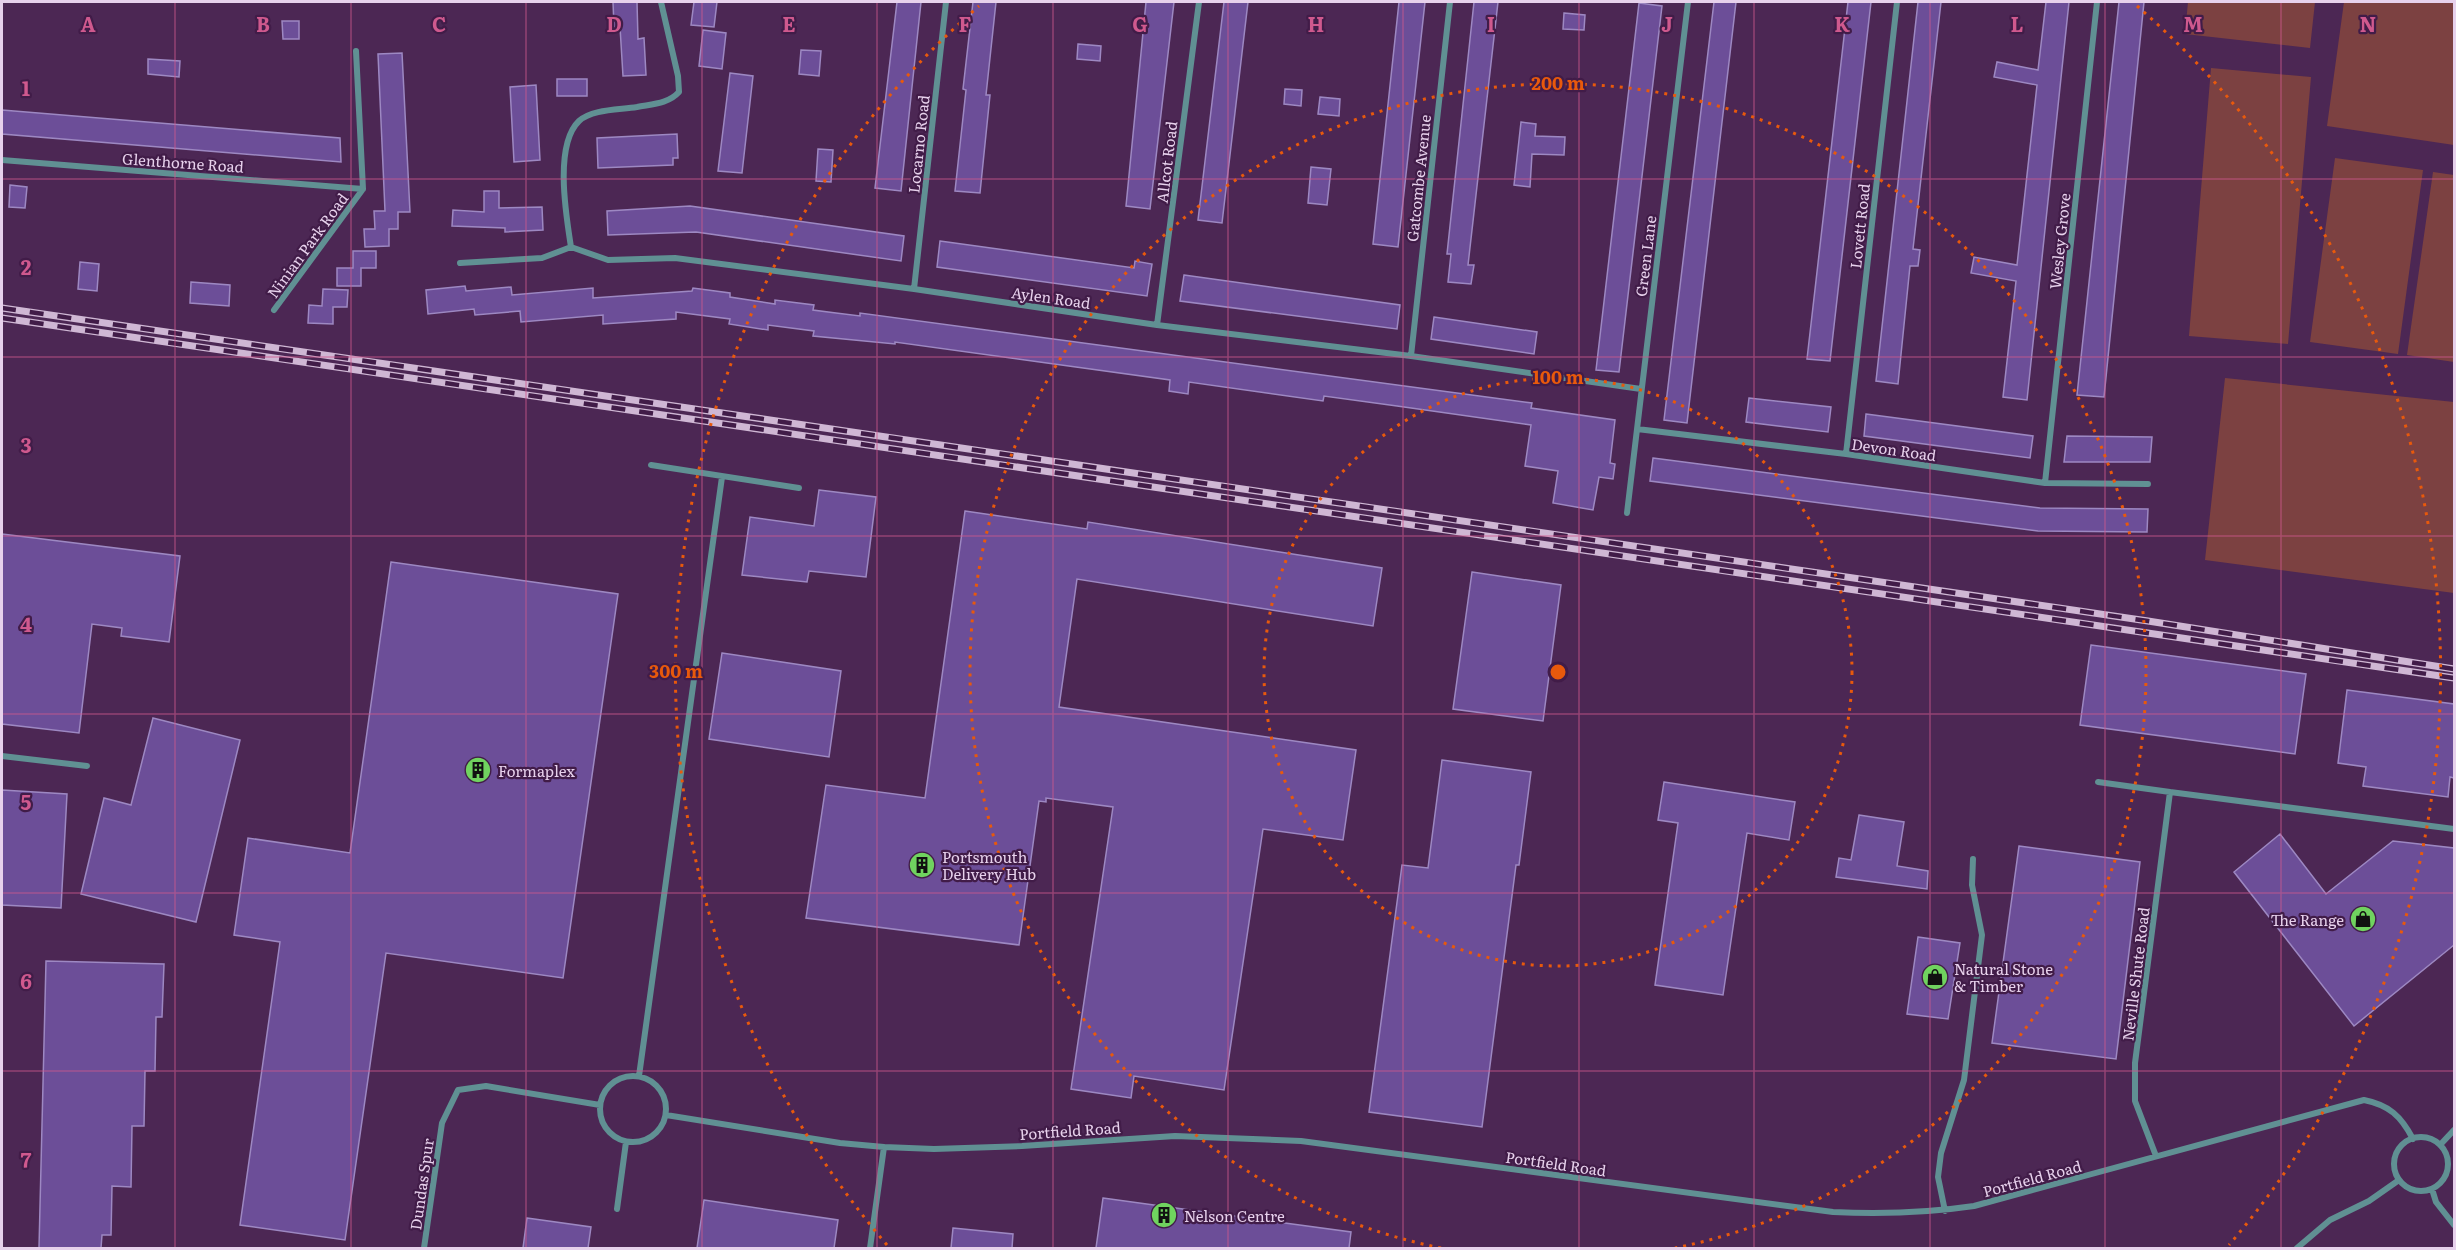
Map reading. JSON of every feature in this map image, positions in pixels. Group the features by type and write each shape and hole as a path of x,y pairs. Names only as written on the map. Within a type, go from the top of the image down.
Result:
{"street":[{"path":"460,263 542,258 571,247 567,222 565,151 570,133 580,121 592,114 659,103 673,98 679,92 678,76 661,2"},
{"name":"Locarno Road","path":"914,290 946,2"},
{"name":"Allcot Road","path":"1157,325 1199,2"},
{"name":"Gatcombe Avenue","path":"1411,356 1450,2"},
{"name":"Green Lane","path":"1627,513 1688,2"},
{"name":"Lovett Road","path":"1846,454 1897,2"},
{"name":"Wesley Grove","path":"2045,483 2097,2"},
{"name":"Ninian Park Road","path":"273,310 363,189 356,51"},
{"name":"Glenthorne Road","path":"2,160 363,189"},
{"name":"Aylen Road","path":"571,247 608,260 675,258 1641,389"},
{"name":"Devon Road","path":"1637,429 1846,454 2045,483 2148,484"},
{"path":"651,465 799,488"},
{"path":"639,1076 722,477"},
{"path":"2,756 87,766"},
{"path":"2098,782 2454,829"},
{"name":"Neville Shute Road","path":"2156,1156 2135,1101 2135,1063 2170,792"},
{"path":"1945,1211 1938,1177 1941,1153 1964,1080 1982,935 1972,885 1973,859"},
{"path":"639,1076 650,1080 659,1088 665,1098 666,1115 663,1126 655,1135 645,1141 626,1142 615,1138 607,1130 601,1119 600,1105 603,1094 610,1084 620,1078 639,1076"},
{"name":"Dundas Spur","path":"423,1248 442,1124 458,1090 486,1086 600,1105"},
{"name":"Portfield Road","path":"666,1115 840,1143 884,1147 934,1149 1022,1146 1176,1136 1301,1141 1833,1212 1884,1214 1945,1211 1974,1206 2364,1100 2380,1103 2403,1120 2413,1139"},
{"path":"2440,1145 2454,1130"},
{"path":"2427,1138 2440,1145 2447,1158 2448,1166 2443,1180 2432,1189 2417,1191 2404,1186 2395,1173 2395,1156 2399,1148 2413,1139 2427,1138"},
{"path":"617,1209 626,1142"},
{"path":"870,1248 884,1147"},
{"path":"2297,1248 2330,1220 2369,1201 2399,1180"},
{"path":"2432,1189 2436,1202 2454,1225"}],"shaded area":[{"path":"2188,2 2315,2 2310,48 2185,34"},
{"path":"2344,2 2454,2 2454,145 2327,126"},
{"path":"2211,68 2311,77 2288,344 2189,336"},
{"path":"2335,158 2423,170 2398,354 2310,342"},
{"path":"2433,172 2454,175 2454,362 2407,355"},
{"path":"2225,378 2454,402 2454,593 2205,560"}],"building":[{"path":"613,2 637,2 638,39 644,38 646,75 623,76 620,27 614,27"},
{"path":"694,2 717,2 714,27 691,25"},
{"path":"897,2 921,2 901,191 875,188"},
{"path":"973,2 996,2 986,95 990,95 980,193 955,191"},
{"path":"1146,2 1174,2 1150,209 1126,206"},
{"path":"1224,2 1248,2 1222,223 1198,220"},
{"path":"1399,2 1425,2 1398,247 1373,244"},
{"path":"1474,2 1498,2 1468,265 1474,265 1471,284 1448,282 1451,254 1447,254"},
{"path":"1714,2 1736,2 1687,423 1664,420"},
{"path":"1848,2 1871,2 1830,361 1807,359"},
{"path":"1918,2 1941,2 1913,249 1920,250 1918,266 1910,266 1898,384 1876,381"},
{"path":"2046,2 2069,2 2027,400 2003,397 2016,281 1971,273 1974,257 2017,265 2037,85 1994,77 1997,62 2038,70"},
{"path":"2119,2 2144,2 2104,397 2077,395"},
{"path":"1639,3 1662,6 1619,372 1596,370"},
{"path":"1564,13 1585,15 1584,30 1563,29"},
{"path":"282,21 299,21 299,39 283,39"},
{"path":"703,30 726,33 722,69 699,66"},
{"path":"1078,44 1101,46 1100,61 1077,59"},
{"path":"801,50 821,51 819,76 799,74"},
{"path":"402,53 410,212 398,212 398,229 389,229 389,246 365,247 364,229 375,229 374,211 385,211 378,54"},
{"path":"148,59 180,61 179,77 148,74"},
{"path":"730,73 753,76 742,173 718,171"},
{"path":"557,79 587,79 587,96 557,96"},
{"path":"536,85 540,160 514,162 510,87"},
{"path":"1285,89 1302,90 1301,106 1284,104"},
{"path":"1320,97 1340,99 1339,116 1318,114"},
{"path":"2,110 340,138 341,162 2,134"},
{"path":"1521,122 1536,124 1535,136 1565,137 1564,155 1532,154 1530,187 1514,185"},
{"path":"677,134 678,158 673,158 673,165 598,168 597,138"},
{"path":"818,149 833,150 831,182 816,181"},
{"path":"1311,167 1331,169 1327,205 1308,203"},
{"path":"10,185 27,187 25,208 9,207"},
{"path":"484,191 499,191 499,208 542,207 543,230 505,232 505,228 452,226 453,210 484,212"},
{"path":"690,206 904,236 901,261 696,232 608,235 607,211"},
{"path":"940,241 1134,268 1135,261 1152,264 1147,296 937,267"},
{"path":"353,251 376,251 376,268 361,268 361,286 337,286 337,268 353,268"},
{"path":"80,262 99,264 97,291 78,289"},
{"path":"1184,275 1400,305 1397,329 1180,301"},
{"path":"191,282 230,285 229,306 190,303"},
{"path":"465,286 466,291 511,287 512,295 593,288 593,298 692,291 693,288 730,293 730,297 775,304 775,300 814,305 813,310 860,316 860,313 1532,403 1531,408 1615,420 1610,463 1615,464 1613,479 1599,477 1593,510 1553,503 1558,471 1525,466 1531,425 1397,406 1324,396 1323,401 1189,382 1188,394 1169,391 1170,380 895,342 895,344 813,336 814,331 768,325 768,330 729,324 730,319 676,312 676,319 603,324 603,315 521,322 520,311 475,315 474,309 428,314 426,290"},
{"path":"323,289 348,290 347,307 333,307 333,324 308,323 309,305 322,306"},
{"path":"1434,317 1537,332 1534,354 1431,339"},
{"path":"1749,398 1831,407 1828,432 1746,422"},
{"path":"1866,414 2033,436 2030,458 1864,436"},
{"path":"2067,436 2152,437 2150,462 2064,462"},
{"path":"1653,458 2040,508 2148,509 2147,532 2038,531 1650,481"},
{"path":"819,490 876,497 866,577 809,571 807,582 742,575 750,517 814,526"},
{"path":"965,511 1087,529 1088,522 1382,568 1373,626 1077,579 1059,707 1356,750 1343,840 1263,829 1224,1090 1134,1076 1131,1098 1071,1089 1113,807 1046,798 1046,802 1039,801 1019,945 806,918 826,785 925,798"},
{"path":"2,534 180,556 169,642 121,636 122,628 92,624 79,733 2,724"},
{"name":"Formaplex","path":"391,562 618,594 563,978 386,953 345,1240 240,1225 280,942 234,935 248,838 350,853"},
{"path":"1472,572 1561,585 1543,721 1453,709"},
{"path":"2091,645 2306,674 2295,754 2080,725"},
{"path":"722,653 841,671 829,757 709,739"},
{"path":"2347,690 2454,704 2454,778 2450,777 2448,797 2363,786 2366,767 2338,763"},
{"path":"153,718 240,740 196,922 81,894 104,798 131,805"},
{"path":"1442,760 1531,772 1519,865 1516,865 1482,1127 1369,1112 1402,865 1428,868"},
{"path":"1664,782 1795,802 1789,840 1747,833 1723,995 1655,985 1678,823 1658,820"},
{"path":"2,790 67,794 61,908 2,905"},
{"path":"1859,815 1904,822 1897,866 1928,871 1927,889 1836,877 1839,858 1851,860"},
{"name":"The Range","path":"2280,834 2326,894 2393,841 2454,848 2454,945 2354,1026 2234,872"},
{"path":"2019,846 2140,862 2116,1059 1992,1043"},
{"path":"1918,937 1960,943 1948,1019 1907,1014"},
{"path":"46,961 164,964 162,1017 156,1017 155,1071 145,1071 144,1126 132,1126 131,1187 112,1186 111,1235 102,1235 101,1248 39,1248"},
{"name":"Nelson Centre","path":"1103,1198 1351,1232 1349,1248 1096,1248"},
{"path":"704,1200 838,1220 834,1248 697,1248"},
{"path":"527,1218 591,1227 588,1248 523,1248"},
{"path":"953,1228 1013,1234 1012,1248 951,1248"}],"railway":[{"path":"2,308 2148,621 2454,669"},
{"path":"2,318 2454,678"}],"place":[{"name":"Formaplex","path":"478,770"},
{"name":"Portsmouth Delivery Hub","path":"922,865"},
{"name":"The Range","path":"2363,919"},
{"name":"Natural Stone & Timber","path":"1935,977"},
{"name":"Nelson Centre","path":"1164,1215"}]}
